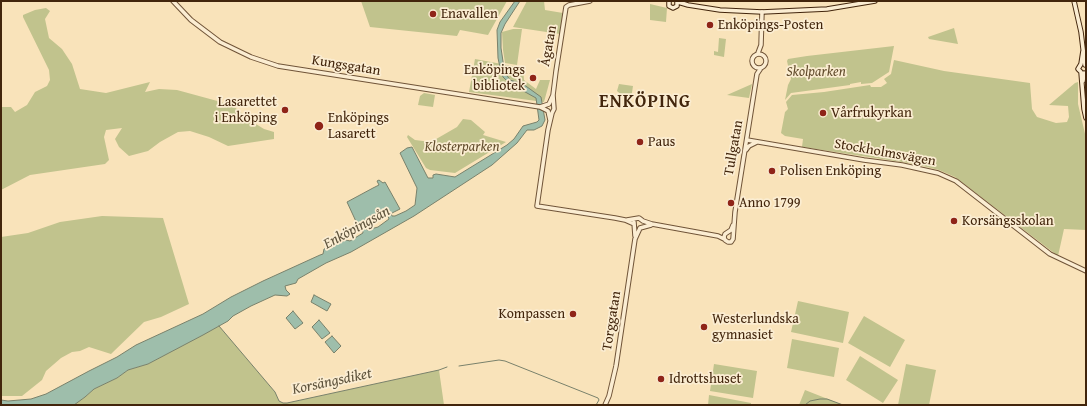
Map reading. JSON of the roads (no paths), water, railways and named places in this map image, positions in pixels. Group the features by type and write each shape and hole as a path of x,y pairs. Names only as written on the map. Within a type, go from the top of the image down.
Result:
{"street":[{"name":"Kungsgatan","path":"173,1 191,20 220,42 251,57 278,66 547,108"},
{"name":"Ågatan","path":"547,108 554,109 553,95 566,7 571,4 590,1"},
{"path":"663,1 669,3 673,8 688,5"},
{"path":"677,7 677,1 688,5 720,10 762,12 827,8 875,1"},
{"path":"1074,1 1081,32 1083,51 1084,65 1078,67 1084,72 1082,84 1086,118"},
{"path":"762,12 761,45 763,54 767,61 765,66 761,68 755,66 752,60 754,55 763,54"},
{"path":"758,54 761,45"},
{"name":"Tullgatan","path":"733,235 733,225 757,74 755,66"},
{"name":"Tullgatan","path":"757,74 761,68"},
{"name":"Ågatan","path":"553,95 547,108 550,121 537,206 626,220"},
{"name":"Stockholmsvägen","path":"747,140 902,165 938,173 956,181 1050,254 1086,271"},
{"path":"744,152 749,146 759,142"},
{"path":"626,220 635,220 639,218 652,224 718,236 726,242 731,242 733,239 733,235 727,233 718,236"},
{"path":"626,220 641,227 652,224"},
{"path":"634,225 635,220"},
{"name":"Torggatan","path":"605,405 609,396 616,366 636,239 643,221"},
{"name":"Torggatan","path":"634,225 636,239"},
{"name":"Tullgatan","path":"727,233 733,225"},
{"path":"724,239 727,233"}],"waterway":[{"name":"Korsängsdiket","path":"219,326 275,392 279,401 283,403 439,370 447,367"},
{"name":"Korsängsdiket","path":"459,366 499,360 505,361 598,398 599,400 596,405"},
{"name":"Korsängsdiket","path":"805,405 810,401 820,399 827,399 843,405"}],"place":[{"name":"Enavallen","path":"433,14"},
{"name":"Enköpings-Posten","path":"710,25"},
{"name":"Enköpings bibliotek","path":"533,78"},
{"name":"Lasarettet i Enköping","path":"285,110"},
{"name":"Vårfrukyrkan","path":"823,113"},
{"name":"Enköpings Lasarett","path":"319,126"},
{"name":"Paus","path":"640,142"},
{"name":"Polisen Enköping","path":"772,171"},
{"name":"Anno 1799","path":"731,203"},
{"name":"Korsängsskolan","path":"954,221"},
{"name":"Kompassen","path":"573,314"},
{"name":"Westerlundska gymnasiet","path":"704,327"},
{"name":"Idrottshuset","path":"661,379"}],"district":[{"name":"ENKÖPING","path":"645,102"}],"park label":[{"name":"Skolparken","path":"816,72"},
{"name":"Klosterparken","path":"462,147"}],"water label":[{"name":"Enköpingsån","path":"357,228"}]}
